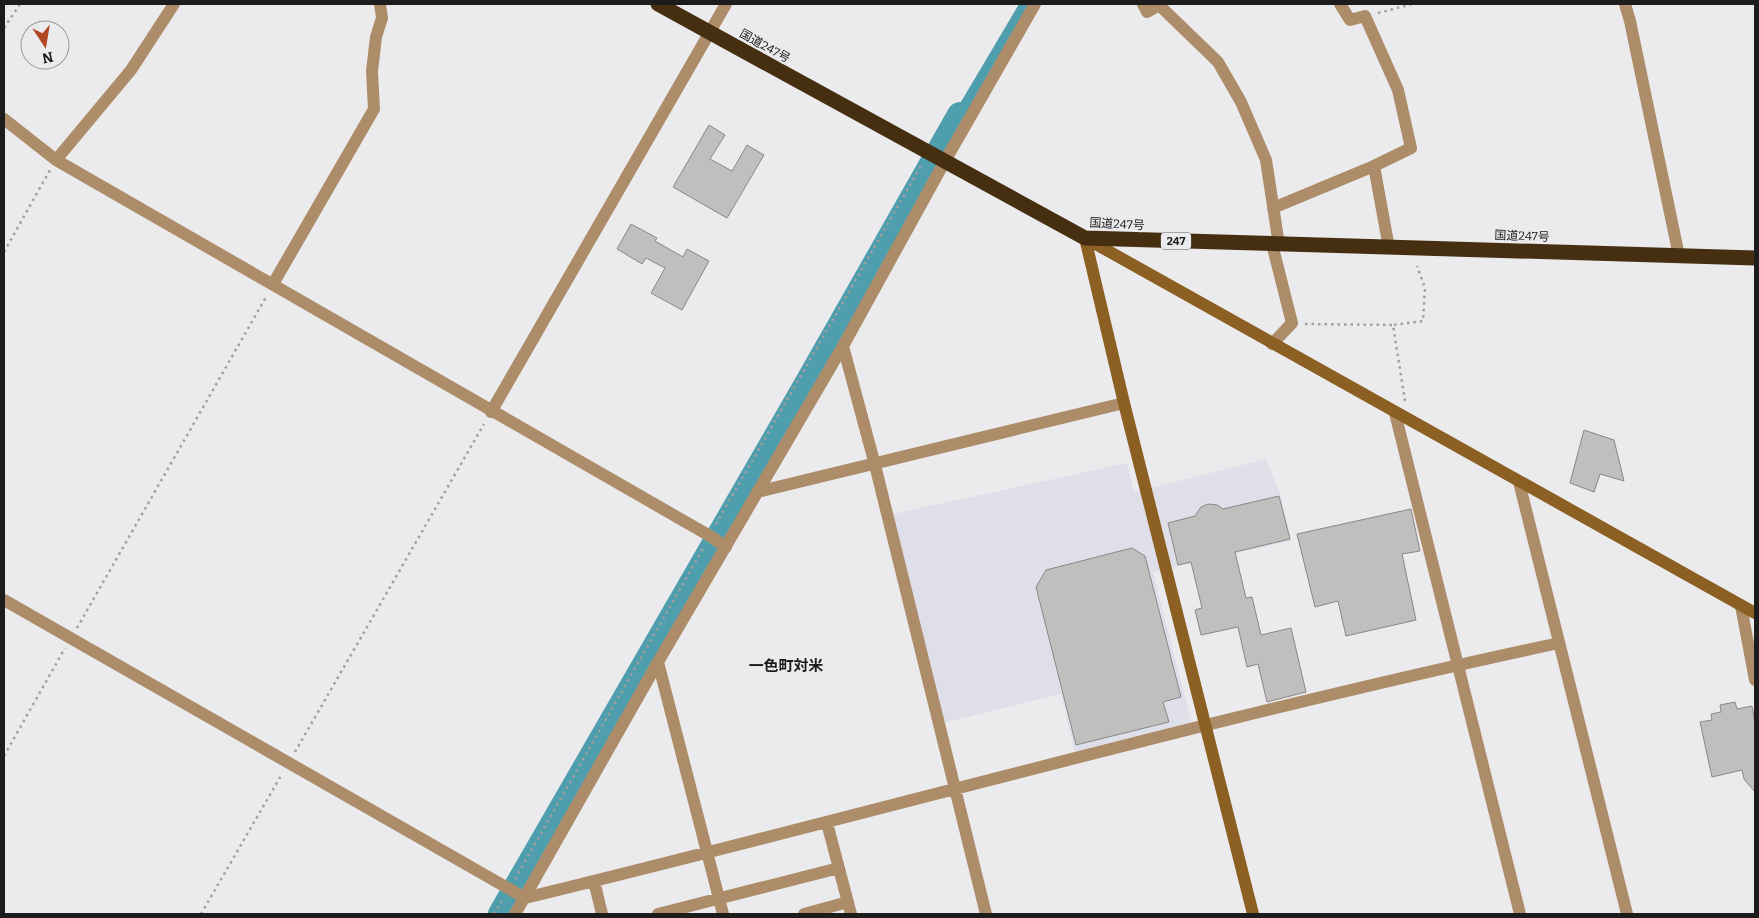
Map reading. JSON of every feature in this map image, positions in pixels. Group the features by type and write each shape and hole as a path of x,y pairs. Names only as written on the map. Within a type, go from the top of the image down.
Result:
{"highway":[{"name":"国道247号","path":"658,4 1085,238 1755,258"}],"street":[{"path":"56,160 131,70 174,4"},
{"path":"273,284 374,109 372,71 376,37 382,18 380,4"},
{"path":"491,412 726,4"},
{"path":"515,914 658,662 843,346 945,161 1035,4"},
{"path":"1143,4 1147,12 1159,5 1218,62 1242,102 1266,160 1273,208 1275,245 1292,323 1272,344"},
{"path":"1273,208 1374,166 1411,148 1398,90 1365,16 1350,20 1340,4"},
{"path":"1625,4 1679,256"},
{"path":"4,119 56,160 491,412 710,536 726,547"},
{"path":"1374,166 1389,248"},
{"path":"1085,238 1755,613"},
{"path":"1085,238 1124,403 1253,914"},
{"path":"843,346 875,465 986,914"},
{"path":"757,492 875,465 1124,403"},
{"path":"1395,413 1520,914"},
{"path":"1519,482 1627,914"},
{"path":"4,600 289,762 507,892 525,898 828,823 1206,725 1559,642"},
{"path":"1741,606 1755,680"},
{"path":"658,662 723,914"},
{"path":"804,914 849,908 828,823"},
{"path":"658,914 839,868"},
{"path":"594,881 602,914"}],"path":[{"path":"4,28 20,4"},
{"path":"1365,16 1412,4"},
{"path":"494,914 928,152"},
{"path":"4,252 56,160"},
{"path":"1292,323 1393,325 1423,321 1425,288 1417,266"},
{"path":"4,756 273,284"},
{"path":"1393,325 1408,420"},
{"path":"202,914 491,412"}],"shaded area":[{"path":"1266,459 1280,493 1291,541 1153,572 1192,725 1075,753 1061,694 943,723 893,514 1127,463 1134,492"}],"water":[{"path":"1019,4 1029,4 946,148 936,144"}],"building":[{"path":"709,125 725,135 710,159 732,171 747,145 764,155 727,218 673,187"},
{"path":"631,224 657,238 655,241 683,257 687,249 709,261 682,310 651,293 665,268 646,258 642,264 617,249"},
{"path":"1584,430 1614,440 1624,481 1600,474 1594,492 1570,483"},
{"path":"1279,496 1290,539 1235,552 1246,598 1252,597 1261,635 1291,628 1306,692 1267,702 1258,664 1247,667 1238,627 1201,635 1195,610 1202,608 1191,562 1178,565 1168,523 1195,516 1201,507 1208,504 1217,505 1223,509"},
{"path":"1411,509 1420,551 1402,554 1416,620 1346,636 1338,601 1315,607 1297,534"},
{"path":"1132,548 1145,556 1181,697 1163,702 1169,722 1076,745 1036,587 1046,570"},
{"path":"1735,702 1737,709 1752,706 1755,723 1755,792 1744,779 1742,770 1712,777 1700,722 1712,720 1711,714 1721,712 1720,705"}],"waterway":[{"path":"501,914 960,115"}],"district":[{"name":"一色町対米","path":"786,666"}]}
